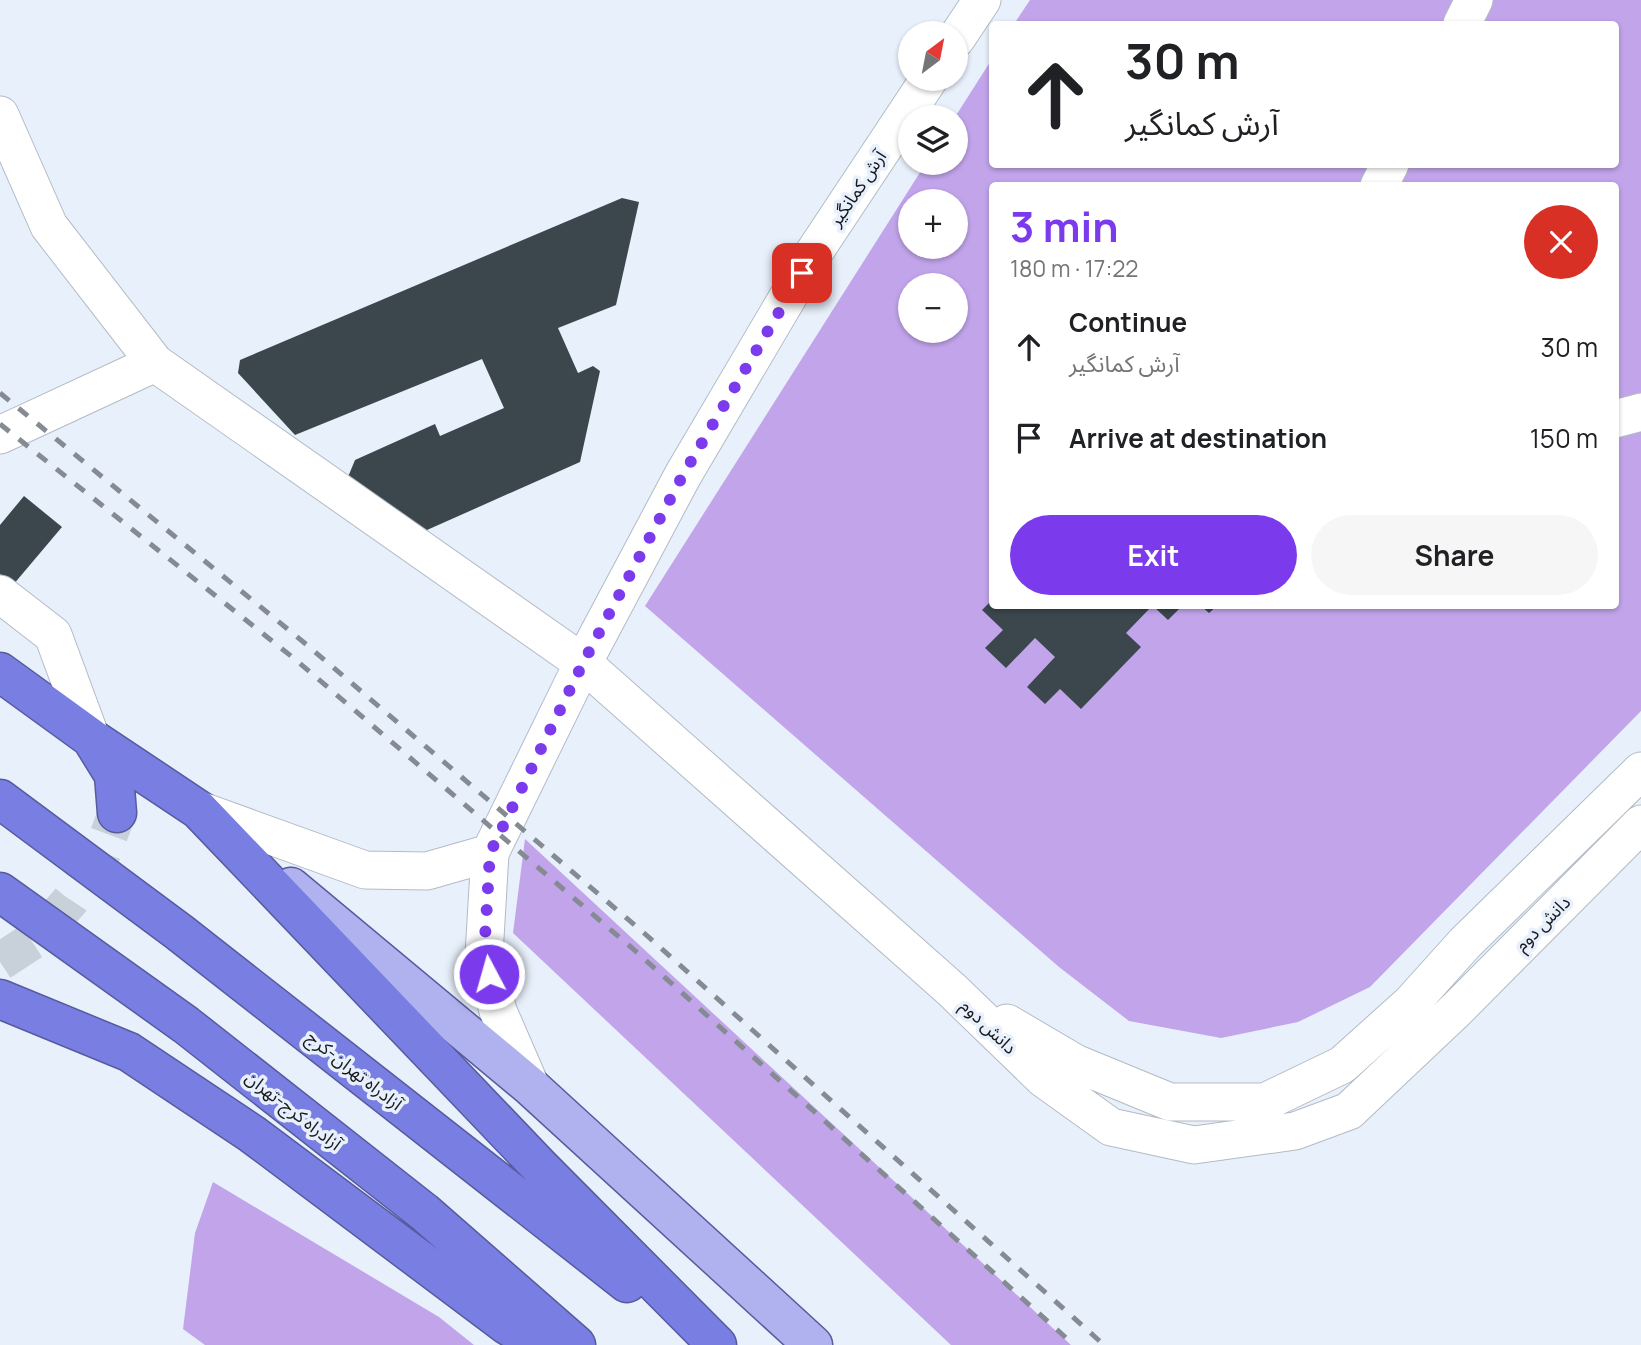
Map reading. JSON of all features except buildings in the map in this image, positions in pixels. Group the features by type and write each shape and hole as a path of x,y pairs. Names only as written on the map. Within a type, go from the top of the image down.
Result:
{"highway":[{"path":"0,672 91,738 199,810 538,1166 717,1345"},
{"path":"91,738 114,775 117,813"},
{"name":"آزادراه تهران-کرج","path":"0,799 179,932 705,1345"},
{"name":"آزادراه کرج-تهران","path":"0,892 197,1034 424,1212 576,1345"},
{"path":"0,999 130,1052 252,1134 507,1325 540,1345"}],"main road":[{"path":"199,810 531,1087 813,1345"}],"street":[{"path":"968,21 982,0"},
{"path":"1464,21 1474,0"},
{"name":"آرش کمانگیر","path":"490,853 583,663 683,475 801,274 921,91"},
{"path":"0,115 48,226 155,363 583,663 952,990"},
{"path":"0,435 155,363"},
{"path":"1619,418 1641,412"},
{"path":"0,594 53,635 91,738"},
{"name":"دانش دوم","path":"952,990 1075,1063 1170,1102 1265,1102 1342,1065 1411,1003 1465,943 1641,771"},
{"path":"199,810 365,870 427,872 490,853 484,955 498,1011 531,1087"},
{"name":"دانش دوم","path":"952,990 1044,1079 1111,1127 1194,1146 1295,1130 1349,1111 1456,1010 1641,824"}],"shaded area":[{"path":"1030,0 1641,0 1641,711 1370,987 1298,1022 1221,1038 1129,1021 1059,967 645,606 898,207 898,259 968,259 968,189 910,189 918,175 968,175 968,105 963,105 989,64 989,168 1619,168 1619,21 1016,21"},
{"path":"525,839 1071,1345 951,1345 513,933"},
{"path":"213,1182 439,1317 474,1345 205,1345 183,1329 195,1233"}],"tunnel":[{"path":"0,962 38,937 70,901 102,853 117,813"}],"railway":[{"path":"0,393 307,645 644,933 1104,1345"},
{"path":"0,424 296,660 632,948 1074,1345"}],"route":[{"path":"489,974 484,955 490,853 583,663 683,475 802,273"}]}
